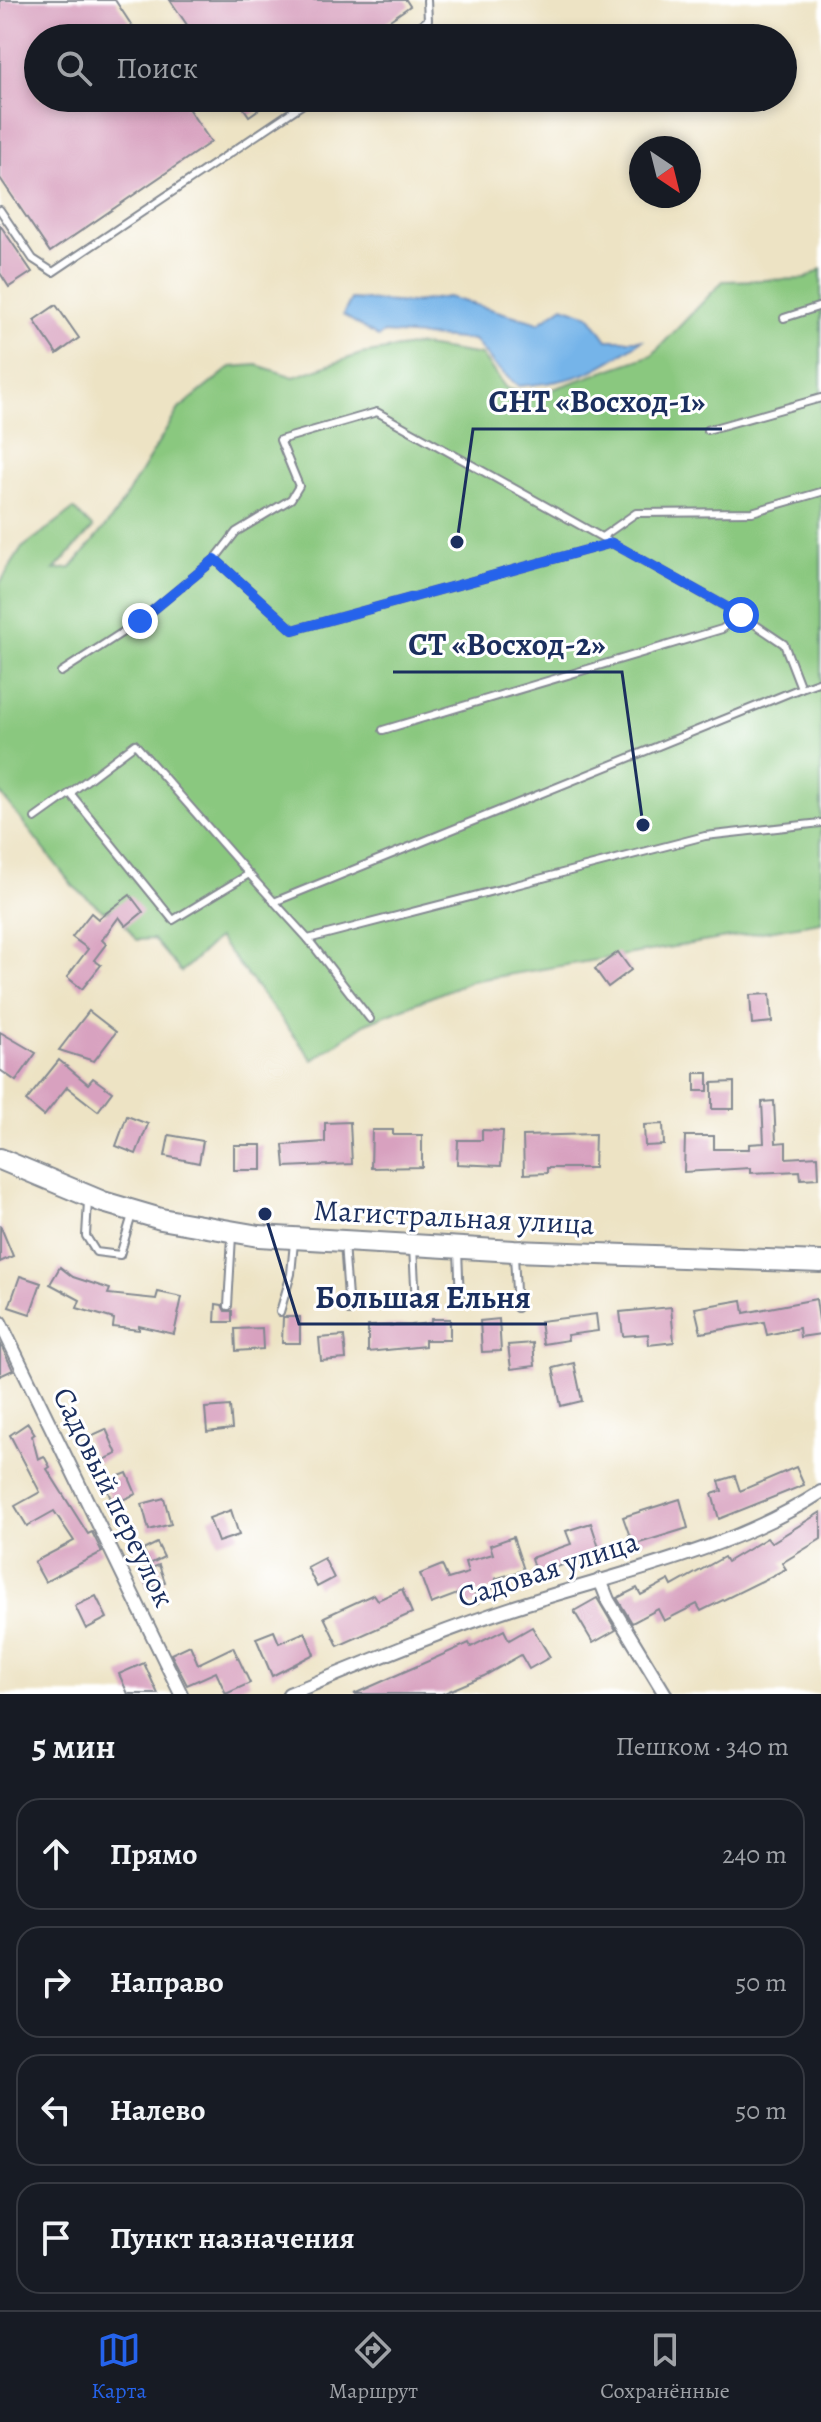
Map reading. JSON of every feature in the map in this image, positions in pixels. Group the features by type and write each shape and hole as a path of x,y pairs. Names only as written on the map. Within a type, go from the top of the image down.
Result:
{"main road":[{"name":"Магистральная улица","path":"0,1159 133,1211 232,1232 294,1239 514,1251 821,1262"}],"street":[{"name":"Садовый переулок","path":"0,1322 181,1694"},
{"name":"Садовая улица","path":"289,1694 455,1626 734,1537 799,1507 821,1492"},
{"path":"600,1580 608,1600 665,1694"}],"lane":[{"path":"422,24 428,20 427,0"},
{"path":"0,210 33,259 53,272 291,112"},
{"path":"784,318 821,306"},
{"path":"707,430 821,398"},
{"path":"61,672 140,621 215,559 236,532 291,499 299,486 280,440 377,412 741,615 784,644 801,688"},
{"path":"602,537 636,513 752,512 821,492"},
{"path":"215,559 293,630 612,543"},
{"path":"383,730 722,629 741,615"},
{"path":"274,902 821,681"},
{"path":"35,818 135,744 308,939 370,1019"},
{"path":"70,793 173,920 249,874"},
{"path":"308,939 705,836 821,823"},
{"path":"89,1196 86,1236 96,1252 120,1255 133,1211"},
{"path":"228,1306 232,1232"},
{"path":"280,1312 291,1274 294,1239"},
{"path":"344,1241 349,1311"},
{"path":"413,1245 416,1304"},
{"path":"458,1247 460,1302"},
{"path":"514,1251 517,1308"}],"green space":[{"path":"821,269 821,922 471,981 366,1023 313,1060 218,938 181,972 153,939 136,940 114,909 103,911 73,886 0,793 0,583 22,548 74,509 93,528 54,570 71,568 114,516 179,409 231,367 257,365 294,377 361,354 418,345 481,355 506,388 533,396 652,355 723,281 805,279"}],"water":[{"path":"448,297 539,323 563,306 589,315 607,340 642,340 611,361 584,374 555,382 518,386 495,366 474,340 384,333 378,337 343,315 351,299 408,303"}],"building":[{"path":"0,0 115,0 131,24 24,24 24,112 191,112 211,142 50,252 0,178"},
{"path":"170,0 406,0 410,6 384,24 186,24"},
{"path":"0,225 32,272 9,287 0,273"},
{"path":"56,305 79,338 57,354 34,320"},
{"path":"130,895 143,912 126,926 119,917 102,940 106,944 94,960 101,965 82,989 67,977 88,949 72,937 91,913 98,919"},
{"path":"618,952 631,970 608,987 595,969"},
{"path":"770,994 772,1022 752,1024 750,995"},
{"path":"89,1011 116,1032 94,1061 59,1050"},
{"path":"0,1032 36,1053 16,1081 0,1070"},
{"path":"59,1060 88,1084 93,1078 112,1092 98,1111 67,1087 44,1116 26,1101"},
{"path":"695,1073 708,1073 708,1091 695,1091"},
{"path":"734,1082 734,1109 712,1109 712,1083"},
{"path":"774,1101 776,1143 786,1142 786,1158 818,1156 819,1178 801,1179 800,1171 750,1173 750,1168 684,1172 685,1136 714,1136 714,1149 749,1149 749,1144 764,1143 762,1102"},
{"path":"127,1116 148,1124 136,1154 116,1146"},
{"path":"350,1122 352,1164 285,1167 283,1145 325,1142 325,1123"},
{"path":"663,1124 664,1145 645,1146 644,1125"},
{"path":"372,1130 393,1130 393,1135 422,1135 422,1167 371,1168"},
{"path":"482,1130 503,1131 501,1166 457,1164 458,1140 482,1140"},
{"path":"595,1134 594,1168 547,1168 547,1173 524,1174 523,1136"},
{"path":"169,1135 203,1141 199,1163 165,1156"},
{"path":"234,1145 262,1145 262,1170 234,1170"},
{"path":"0,1225 13,1256 0,1262"},
{"path":"60,1267 73,1277 110,1289 108,1294 156,1299 158,1292 182,1297 174,1334 139,1326 139,1330 113,1327 114,1319 77,1308 80,1300 50,1284"},
{"path":"20,1276 41,1283 30,1314 9,1307"},
{"path":"816,1299 821,1334 800,1337 799,1328 767,1335 764,1322 701,1333 695,1308 742,1300 744,1313"},
{"path":"216,1304 222,1305 225,1311 232,1311 232,1322 215,1322"},
{"path":"671,1307 674,1342 649,1345 648,1334 623,1336 620,1312"},
{"path":"596,1314 598,1331 567,1335 568,1340 543,1344 540,1321"},
{"path":"283,1317 300,1317 300,1343 282,1343"},
{"path":"431,1319 450,1319 450,1340 425,1340 425,1346 368,1352 368,1326 431,1323"},
{"path":"499,1319 501,1351 482,1352 480,1321"},
{"path":"262,1328 263,1349 236,1351 235,1329"},
{"path":"344,1336 346,1359 321,1361 319,1338"},
{"path":"0,1343 13,1370 0,1376"},
{"path":"533,1343 535,1366 511,1369 508,1345"},
{"path":"574,1363 582,1401 561,1406 553,1368"},
{"path":"230,1406 232,1429 207,1432 205,1408"},
{"path":"28,1423 35,1434 32,1436 38,1459 44,1456 50,1467 47,1469 88,1534 92,1532 102,1552 45,1582 34,1562 74,1541 54,1511 27,1526 15,1506 40,1492 10,1435"},
{"path":"106,1429 117,1454 97,1463 86,1438"},
{"path":"796,1467 804,1485 719,1519 712,1494 722,1491 719,1481 735,1476 740,1491"},
{"path":"127,1473 136,1494 113,1504 104,1482"},
{"path":"164,1498 171,1524 149,1530 142,1504"},
{"path":"680,1499 688,1528 633,1545 623,1517"},
{"path":"231,1510 239,1535 218,1542 209,1518"},
{"path":"821,1512 821,1539 782,1563 786,1569 701,1611 697,1604 664,1621 658,1609 632,1623 617,1598 637,1588 641,1595 669,1580 672,1586 724,1557 727,1562 767,1538 771,1543"},
{"path":"591,1523 600,1551 536,1575 531,1558 571,1544 566,1531"},
{"path":"513,1537 524,1570 495,1579 498,1587 475,1594 478,1603 464,1607 460,1593 431,1604 420,1574 442,1565 448,1579 468,1573 465,1562 493,1554 490,1545"},
{"path":"157,1543 164,1557 150,1564 143,1550"},
{"path":"324,1558 334,1578 317,1587 307,1567"},
{"path":"159,1565 165,1582 148,1589 141,1572"},
{"path":"402,1589 412,1613 338,1646 324,1617 374,1594 378,1600"},
{"path":"96,1596 107,1618 86,1629 75,1606"},
{"path":"597,1598 616,1630 593,1643 574,1611"},
{"path":"532,1627 550,1657 529,1669 521,1655 484,1676 442,1694 354,1694 469,1643 471,1647 504,1630 509,1640"},
{"path":"274,1631 279,1643 305,1632 314,1654 272,1676 256,1638"},
{"path":"190,1645 198,1664 233,1647 250,1683 226,1694 216,1672 187,1685 171,1654"},
{"path":"144,1663 158,1694 128,1694 119,1674"}],"place":[{"name":"СНТ «Восход-1»","path":"457,542"},
{"name":"СТ «Восход-2»","path":"643,825"},
{"name":"Большая Ельня","path":"265,1214"}],"route":[{"path":"140,621 215,559 293,630 612,543 741,615"}]}
